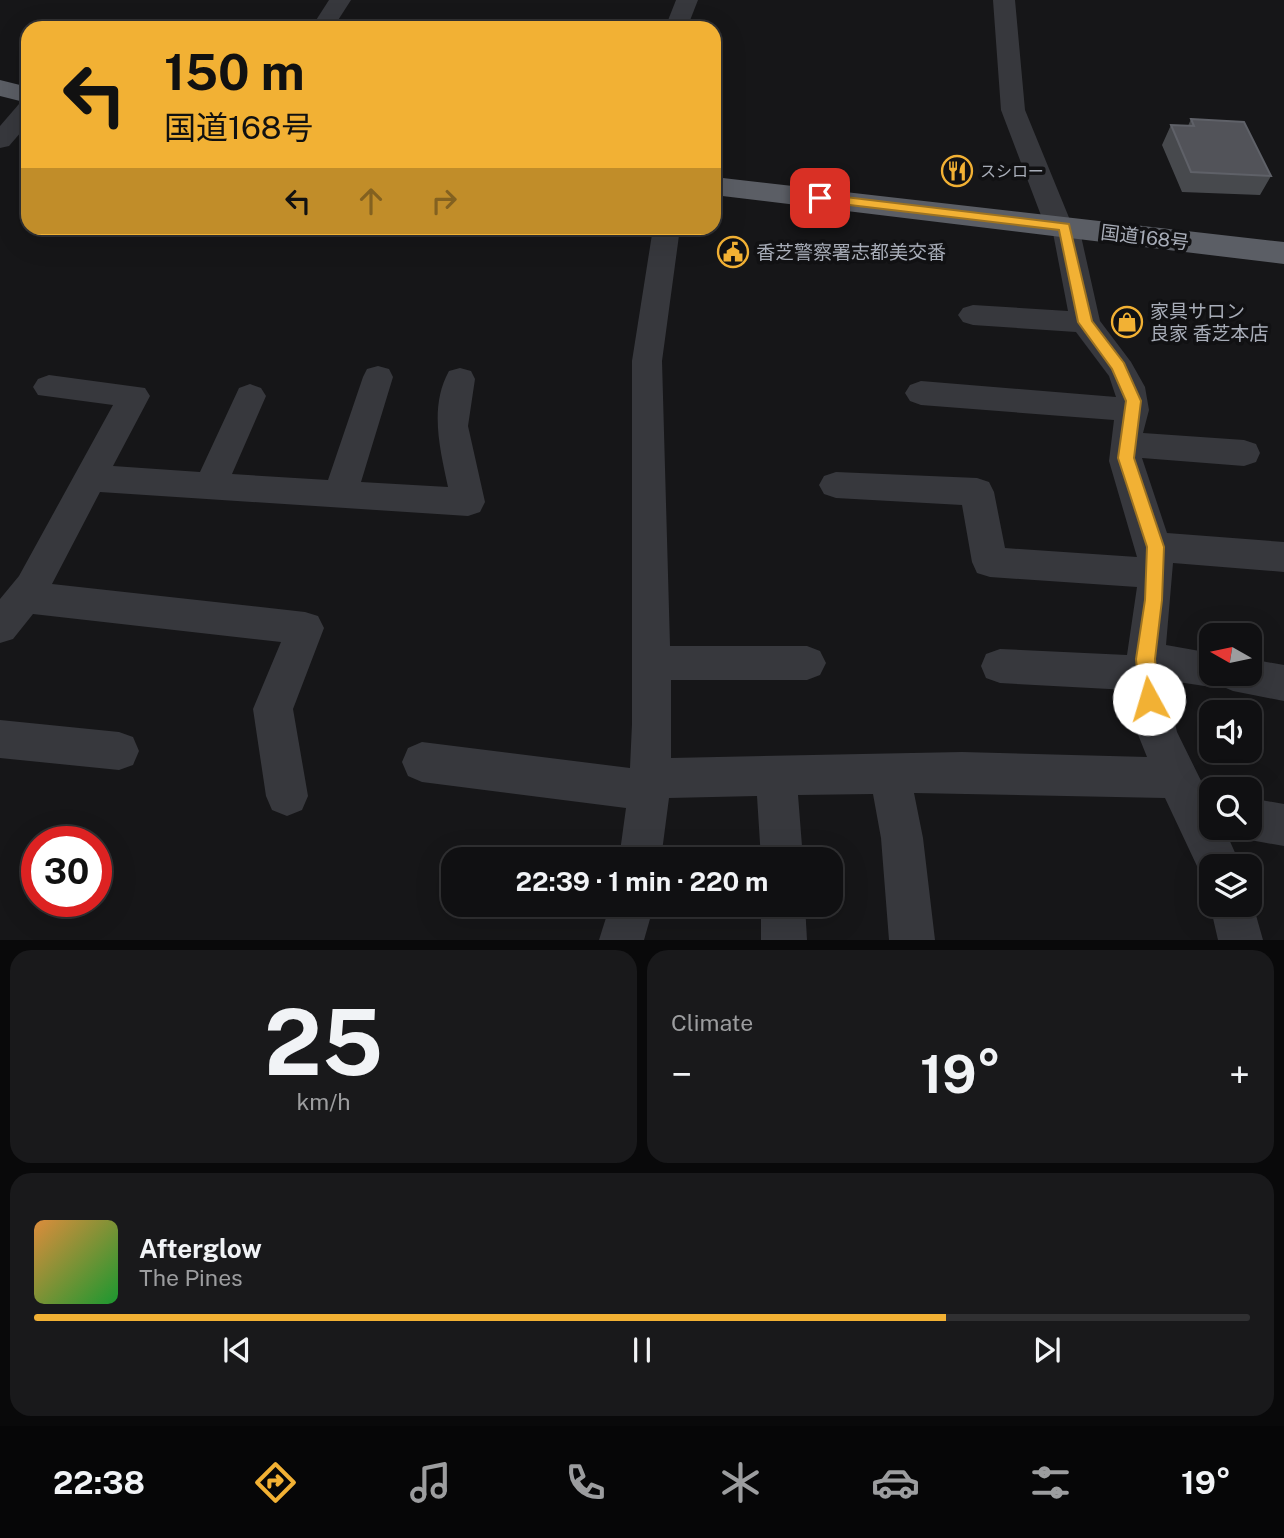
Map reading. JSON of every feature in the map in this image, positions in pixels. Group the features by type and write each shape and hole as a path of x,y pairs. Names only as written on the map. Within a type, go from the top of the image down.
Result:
{"highway":[{"path":"0,88 21,93"},
{"name":"国道168号","path":"721,187 1284,253"}],"street":[{"path":"326,21 340,0"},
{"path":"679,21 687,0"},
{"path":"1004,0 1013,110 1062,227 1085,322 1124,376 1133,401 1126,458 1156,560 1146,666 1152,713 1195,800 1215,854"},
{"path":"0,141 21,117"},
{"path":"642,847 650,784 647,361 665,235"},
{"path":"973,315 1085,322"},
{"path":"340,494 378,377"},
{"path":"90,478 468,502 452,426 460,379"},
{"path":"49,387 134,396 90,478 10,609 305,628 273,709 287,796"},
{"path":"920,393 1133,410"},
{"path":"210,486 250,396"},
{"path":"1126,444 1244,453"},
{"path":"836,485 977,492 990,562 1284,557"},
{"path":"651,663 807,663"},
{"path":"1000,666 1146,666 1199,669"},
{"path":"1262,679 1284,682"},
{"path":"0,739 119,751"},
{"path":"422,762 650,784 776,776 962,772 1195,800"},
{"path":"890,774 902,838 912,940"},
{"path":"776,776 781,847"},
{"path":"1262,822 1284,825"},
{"path":"621,940 628,917"},
{"path":"783,917 784,940"},
{"path":"1235,917 1241,940"}],"building":[{"path":"1191,119 1244,122 1271,176 1191,172 1171,125 1194,126"}],"place":[{"name":"スシロー","path":"957,171"},
{"name":"香芝警察署志都美交番","path":"733,252"},
{"name":"家具サロン 良家 香芝本店","path":"1127,322"}],"route":[{"path":"820,198 1065,227 1079,305 1085,322 1119,367 1129,385 1133,401 1126,458 1155,547 1154,600 1146,659 1149,699"}]}
